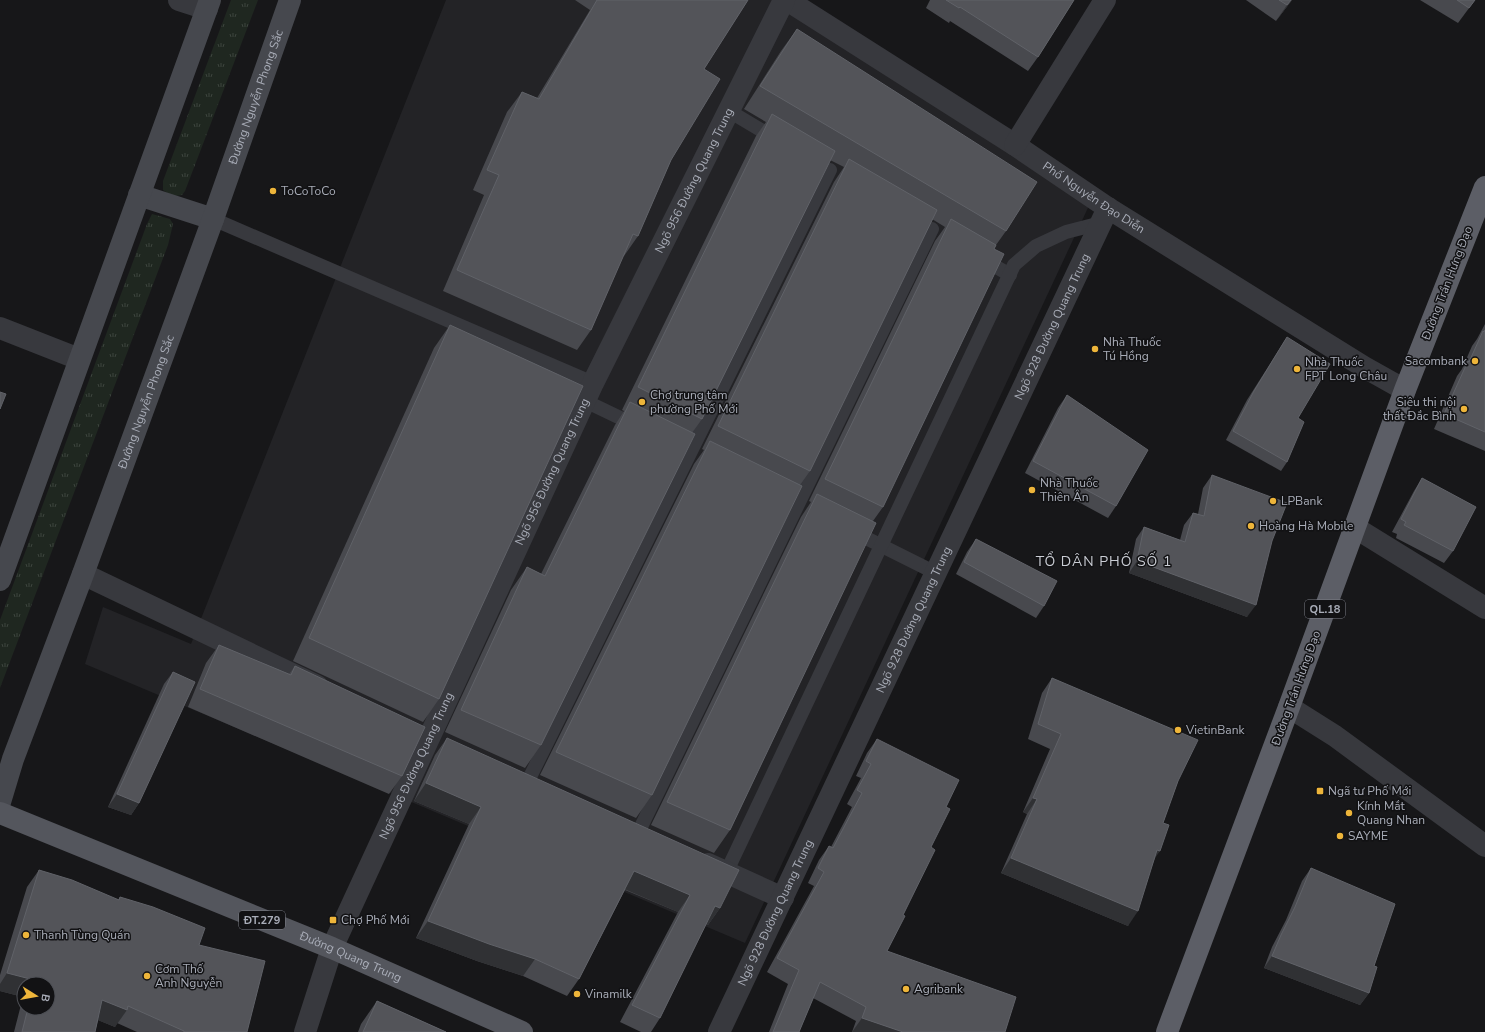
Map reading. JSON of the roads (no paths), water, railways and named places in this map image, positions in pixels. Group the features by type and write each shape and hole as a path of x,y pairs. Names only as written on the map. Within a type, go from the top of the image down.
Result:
{"highway":[{"name":"Đường Trần Hưng Đạo","path":"1167,1032 1289,707 1405,390 1485,186"}],"main road":[{"name":"Đường Nguyễn Phong Sắc","path":"0,802 13,760 84,574 214,219 290,0"},
{"path":"0,580 209,5"},
{"path":"139,195 214,219"},
{"name":"Đường Quang Trung","path":"0,813 332,948 522,1032"}],"street":[{"path":"179,0 209,5"},
{"name":"Ngõ 956 Đường Quang Trung","path":"305,1032 332,948 419,734 729,111 786,0"},
{"name":"Phố Nguyễn Đạo Diễn","path":"786,0 1015,145 1105,216 1405,390"},
{"path":"1015,145 1105,0"},
{"name":"Ngõ 928 Đường Quang Trung","path":"719,1032 1105,216"},
{"path":"0,328 80,359"},
{"path":"1354,527 1485,608"},
{"path":"84,574 334,694"},
{"path":"1289,707 1335,736 1485,846"},
{"path":"419,734 450,748"},
{"path":"506,773 548,792"},
{"path":"617,824 658,842"},
{"path":"692,857 782,898"}],"lane":[{"path":"729,111 790,146"},
{"path":"817,162 844,178"},
{"path":"527,783 830,170"},
{"path":"726,873 1014,265 1036,246 1105,216"},
{"path":"214,219 589,392 648,432"},
{"path":"918,221 945,237"},
{"path":"638,833 932,229"},
{"path":"971,252 1010,275"},
{"path":"676,446 705,459"},
{"path":"784,498 812,512"},
{"path":"840,525 936,573"}],"place":[{"name":"ToCoToCo","path":"273,191"},
{"name":"Nhà Thuốc Tú Hồng","path":"1095,349"},
{"name":"Sacombank","path":"1475,361"},
{"name":"Nhà Thuốc FPT Long Châu","path":"1297,369"},
{"name":"Chợ trung tâm phường Phố Mới","path":"642,402"},
{"name":"Siêu thị nội thất Đắc Bình","path":"1464,409"},
{"name":"Nhà Thuốc Thiên Ân","path":"1032,490"},
{"name":"LPBank","path":"1273,501"},
{"name":"Hoàng Hà Mobile","path":"1251,526"},
{"name":"VietinBank","path":"1178,730"},
{"name":"Ngã tư Phố Mới","path":"1320,791"},
{"name":"Kính Mắt Quang Nhan","path":"1349,813"},
{"name":"SAYME","path":"1340,836"},
{"name":"Chợ Phố Mới","path":"333,920"},
{"name":"Thanh Tùng Quán","path":"26,935"},
{"name":"Cơm Thố Anh Nguyễn","path":"147,976"},
{"name":"Agribank","path":"906,989"},
{"name":"Vinamilk","path":"577,994"}],"district":[{"name":"TỔ DÂN PHỐ SỐ 1","path":"1104,561"}]}
